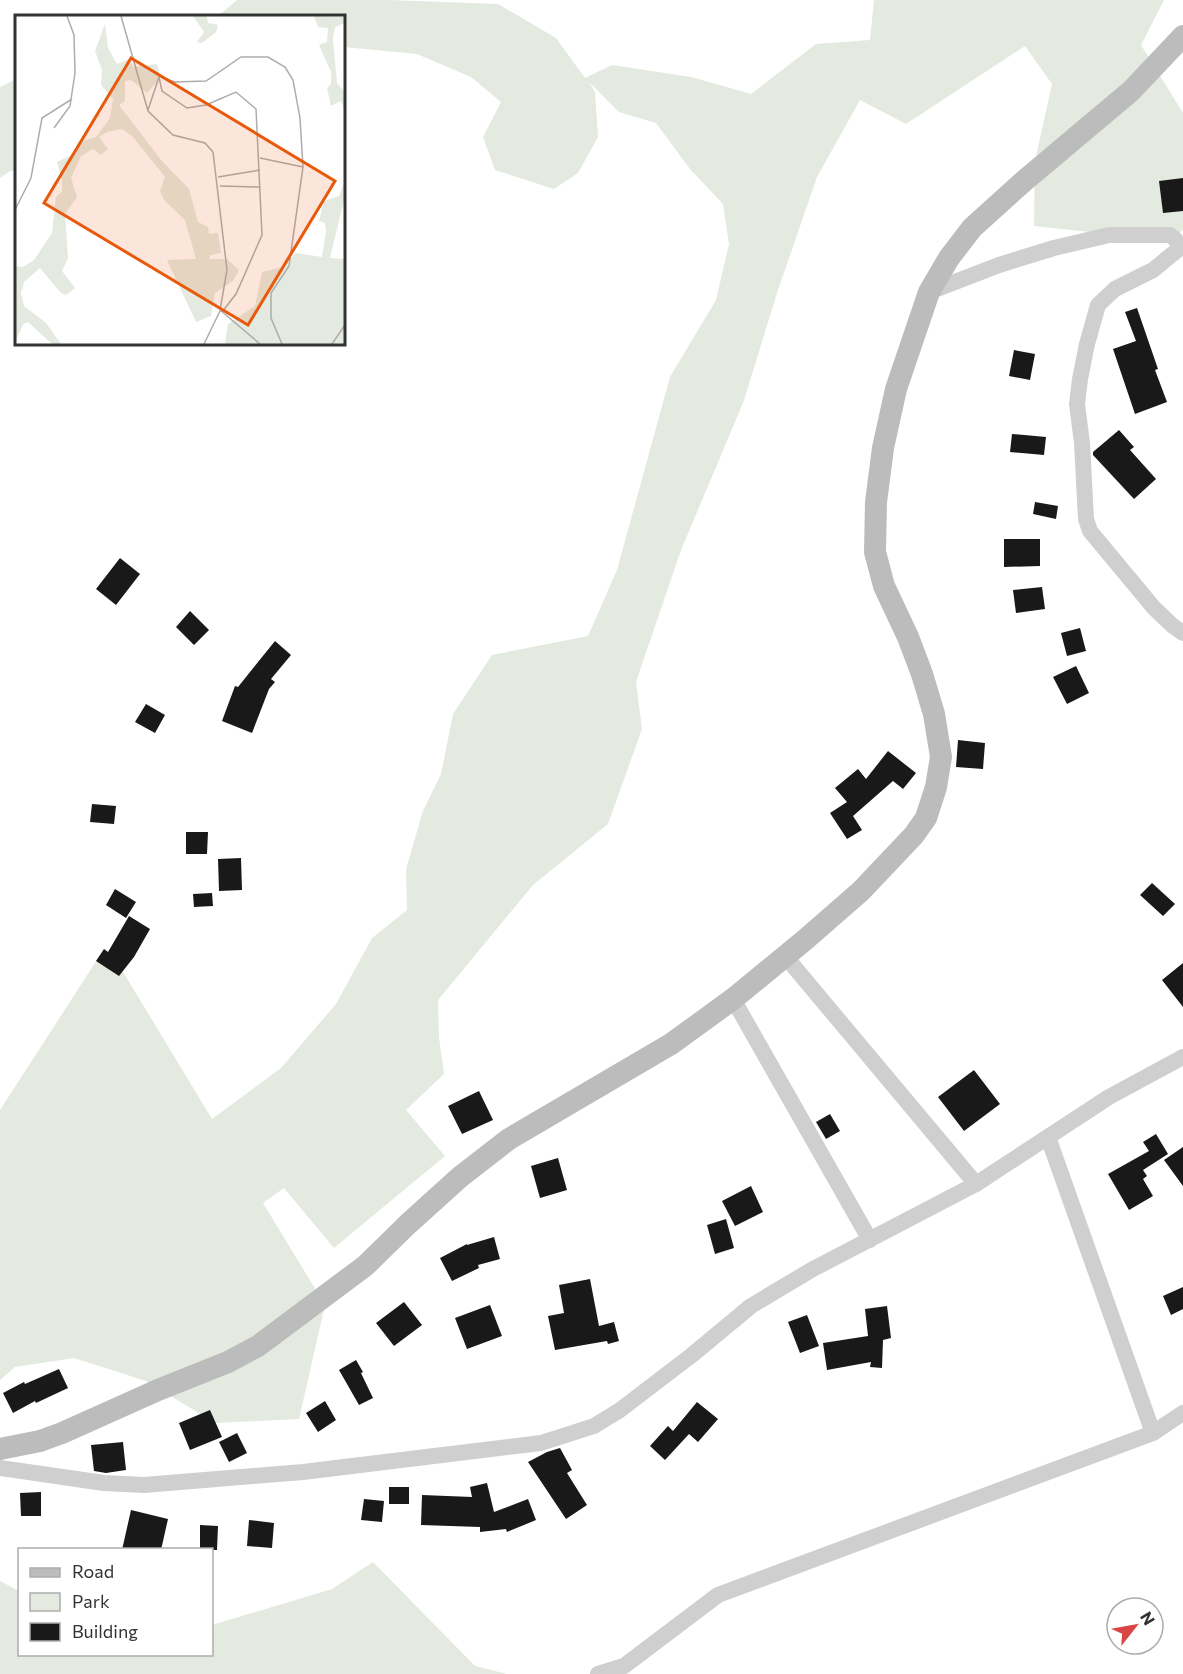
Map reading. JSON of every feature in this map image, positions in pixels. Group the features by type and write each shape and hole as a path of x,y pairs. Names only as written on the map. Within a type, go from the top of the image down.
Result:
{"street":[{"path":"0,1449 40,1441 62,1433 228,1362 258,1346 366,1266 460,1177 509,1139 671,1044 733,999 861,891 914,836 926,818 936,787 941,757 934,714 922,674 908,637 884,586 874,552 876,502 883,448 896,390 929,292 949,258 972,228 1131,91 1183,36"},
{"path":"929,292 999,264 1109,235 1170,235 1180,248 1183,266"},
{"path":"1180,248 1153,270 1115,290 1098,305 1087,344 1077,404 1086,511 1090,531 1154,608 1183,633"},
{"path":"785,956 976,1184"},
{"path":"733,999 870,1240"},
{"path":"0,1468 104,1483 144,1485 303,1472 541,1443 594,1426 620,1410 693,1355 751,1306 813,1269 976,1184 1109,1097 1183,1057"},
{"path":"1048,1137 1153,1433"},
{"path":"598,1674 624,1666 718,1595 1153,1433 1183,1413"}],"green space":[{"path":"237,0 389,0 498,4 556,38 585,78 612,65 691,77 751,94 816,44 870,40 874,0 1164,0 1141,45 1183,113 1183,230 1162,243 1108,234 1034,226 1035,161 1052,84 1025,46 906,124 860,100 817,177 778,290 743,403 681,550 636,682 642,729 608,824 533,885 438,1000 439,1037 444,1074 406,1110 445,1156 334,1248 284,1188 263,1203 325,1305 299,1419 215,1423 146,1381 74,1358 15,1367 0,1380 0,1110 104,949 111,952 212,1119 281,1068 336,1004 372,938 407,910 406,869 423,811 441,774 453,714 492,655 588,636 617,570 670,377 716,300 729,244 723,204 690,169 656,123 619,112 589,82 595,92 598,137 578,173 554,189 495,170 483,137 501,102 471,77 417,54 345,47 345,15 219,15"},
{"path":"15,80 15,171 10,171 0,178 0,87"},
{"path":"373,1562 475,1666 507,1674 0,1674 0,1581 18,1590 18,1656 213,1656 213,1625 332,1589"}],"building":[{"path":"1183,178 1183,211 1163,213 1159,181"},
{"path":"1137,308 1167,402 1135,414 1113,349 1136,341 1125,312"},
{"path":"1014,350 1035,354 1030,380 1009,376"},
{"path":"1119,430 1134,447 1130,450 1156,479 1134,499 1093,455 1093,452"},
{"path":"1012,434 1046,437 1044,455 1010,452"},
{"path":"1035,502 1058,506 1056,519 1033,514"},
{"path":"1004,539 1040,539 1040,566 1004,567"},
{"path":"120,558 140,574 116,605 96,589"},
{"path":"1042,587 1045,609 1016,613 1013,590"},
{"path":"190,611 209,630 194,645 176,627"},
{"path":"1080,628 1086,651 1067,656 1061,633"},
{"path":"275,641 291,655 271,679 275,682 269,689 252,733 222,721 235,686 238,687"},
{"path":"1076,666 1089,693 1067,704 1053,677"},
{"path":"146,704 165,715 155,733 135,722"},
{"path":"958,740 985,743 983,769 956,767"},
{"path":"888,751 916,773 903,789 893,781 853,816 862,830 847,839 830,813 847,802 835,788 858,769 866,779"},
{"path":"92,804 116,806 114,824 90,822"},
{"path":"186,832 208,832 207,854 186,854"},
{"path":"241,858 242,890 219,891 218,859"},
{"path":"1152,883 1175,904 1163,916 1140,895"},
{"path":"115,889 136,902 126,918 106,905"},
{"path":"212,893 213,906 194,907 193,894"},
{"path":"129,916 150,929 134,957 119,976 96,961 104,949 108,952"},
{"path":"1183,963 1183,1007 1162,980"},
{"path":"974,1070 1000,1104 964,1131 938,1097"},
{"path":"479,1091 493,1120 462,1134 448,1106"},
{"path":"830,1114 840,1131 826,1139 816,1122"},
{"path":"1156,1134 1168,1154 1143,1170 1147,1176 1143,1179 1153,1196 1129,1210 1108,1174 1149,1151 1143,1142"},
{"path":"1183,1147 1183,1186 1164,1160"},
{"path":"558,1158 567,1190 540,1198 531,1166"},
{"path":"751,1186 763,1212 735,1226 722,1201"},
{"path":"726,1219 734,1248 715,1254 707,1225"},
{"path":"494,1237 500,1259 478,1265 479,1268 452,1281 440,1258 467,1244"},
{"path":"590,1279 599,1326 614,1322 619,1341 555,1350 548,1316 564,1313 559,1285"},
{"path":"1183,1287 1183,1309 1171,1315 1163,1296"},
{"path":"404,1302 422,1325 394,1346 376,1323"},
{"path":"490,1305 502,1336 467,1349 455,1318"},
{"path":"887,1306 891,1338 883,1340 882,1368 870,1367 871,1362 827,1370 823,1343 868,1336 865,1309"},
{"path":"807,1315 819,1346 800,1353 788,1322"},
{"path":"356,1360 373,1398 359,1405 339,1370"},
{"path":"59,1369 68,1388 36,1403 35,1401 13,1413 3,1393 24,1382 25,1384"},
{"path":"325,1401 336,1420 318,1432 306,1413"},
{"path":"697,1402 718,1419 698,1442 689,1434 665,1460 650,1446 668,1426 673,1431"},
{"path":"210,1410 222,1437 190,1450 179,1423"},
{"path":"237,1433 247,1453 229,1462 219,1442"},
{"path":"123,1442 126,1470 106,1473 94,1471 91,1445"},
{"path":"560,1448 572,1470 567,1473 587,1505 566,1519 528,1462"},
{"path":"487,1483 494,1512 528,1499 536,1520 507,1532 506,1529 480,1532 480,1527 421,1525 422,1495 472,1497 470,1487"},
{"path":"389,1487 409,1487 409,1504 389,1504"},
{"path":"41,1492 41,1516 21,1516 20,1493"},
{"path":"364,1499 384,1501 382,1522 361,1520"},
{"path":"131,1510 168,1519 161,1548 122,1548"},
{"path":"249,1520 274,1523 272,1548 247,1546"},
{"path":"200,1525 218,1526 217,1550 200,1548"}]}
